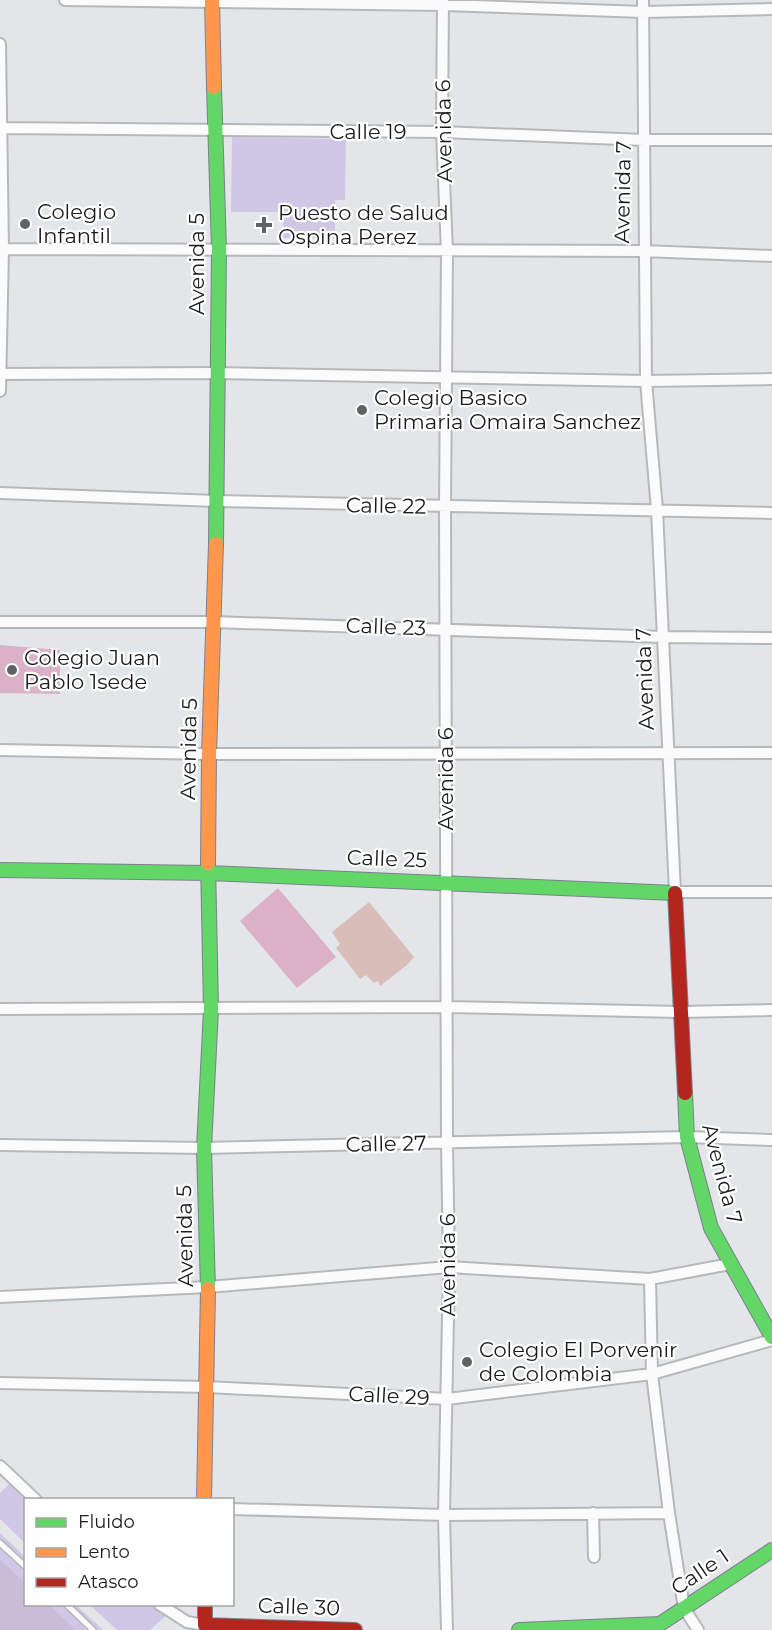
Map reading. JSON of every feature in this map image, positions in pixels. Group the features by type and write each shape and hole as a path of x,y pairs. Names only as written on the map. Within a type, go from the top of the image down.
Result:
{"street":[{"path":"65,0 443,3 644,12 772,9"},
{"name":"Avenida 7","path":"643,0 645,140 643,251 646,381 657,510 664,637 687,1137 711,1227 772,1339"},
{"name":"Avenida 5","path":"204,1498 208,1287 204,1148 211,1009 208,873 209,754 217,501 219,250 212,1"},
{"name":"Avenida 6","path":"443,3 442,132 447,252 445,507 449,1267 444,1515 447,1630"},
{"path":"0,44 2,249 0,391"},
{"name":"Calle 19","path":"1,128 442,132 645,140 772,140"},
{"path":"2,249 643,251 772,256"},
{"path":"0,374 217,373 646,381 772,379"},
{"name":"Calle 22","path":"0,493 445,507 772,513"},
{"name":"Calle 23","path":"0,622 213,622 772,639"},
{"path":"0,750 209,754 772,753"},
{"name":"Calle 25","path":"0,870 208,873 675,892 772,892"},
{"path":"0,1009 446,1007 772,1012"},
{"name":"Calle 27","path":"0,1145 204,1148 687,1137 772,1140"},
{"path":"0,1297 208,1287 449,1267 650,1279 730,1264"},
{"path":"650,1279 652,1374 669,1513 684,1608 698,1630"},
{"name":"Calle 29","path":"0,1383 207,1387 447,1399 652,1374 772,1339"},
{"path":"0,1466 34,1498"},
{"path":"234,1509 444,1515 669,1513"},
{"path":"593,1513 594,1557"},
{"name":"Calle 1","path":"656,1627 772,1550"},
{"path":"161,1606 187,1622 206,1628 205,1606"},
{"path":"519,1630 656,1627"},
{"name":"Calle 30","path":"206,1628 355,1630"}],"lane":[{"path":"0,1543 24,1565"},
{"path":"67,1606 93,1630"}],"shaded area":[{"path":"232,137 346,139 345,200 335,200 335,238 283,238 283,212 231,212"},
{"path":"0,645 60,650 60,694 0,693"},
{"path":"278,888 336,957 297,988 240,921"},
{"path":"369,902 414,957 380,986 378,981 374,983 366,975 360,979 336,948 340,944 332,932"},
{"path":"10,1483 27,1498 24,1498 24,1542 0,1519 0,1493"},
{"path":"0,1533 24,1556 24,1606 77,1606 103,1630 0,1630"},
{"path":"0,1560 24,1582 24,1606 50,1606 76,1630 0,1630"},
{"path":"91,1606 154,1606 167,1615 150,1630 117,1630"}],"traffic: fast":[{"path":"214,87 219,250 216,544"},
{"path":"208,863 211,1009 204,1148 208,1289"},
{"path":"0,870 208,873 675,893"},
{"path":"685,1093 687,1137 711,1228 772,1337"},
{"path":"519,1630 660,1624 772,1550"}],"traffic: slow":[{"path":"212,0 214,87"},
{"path":"208,863 216,544"},
{"path":"204,1498 208,1289"}],"traffic: jam":[{"path":"675,893 685,1093"},
{"path":"205,1606 205,1625 355,1630"}],"place":[{"name":"Colegio Infantil","path":"25,224"},
{"name":"Puesto de Salud Ospina Perez","path":"264,225"},
{"name":"Colegio Basico Primaria Omaira Sanchez","path":"362,410"},
{"name":"Colegio Juan Pablo 1sede","path":"12,670"},
{"name":"Colegio El Porvenir de Colombia","path":"467,1362"}]}
